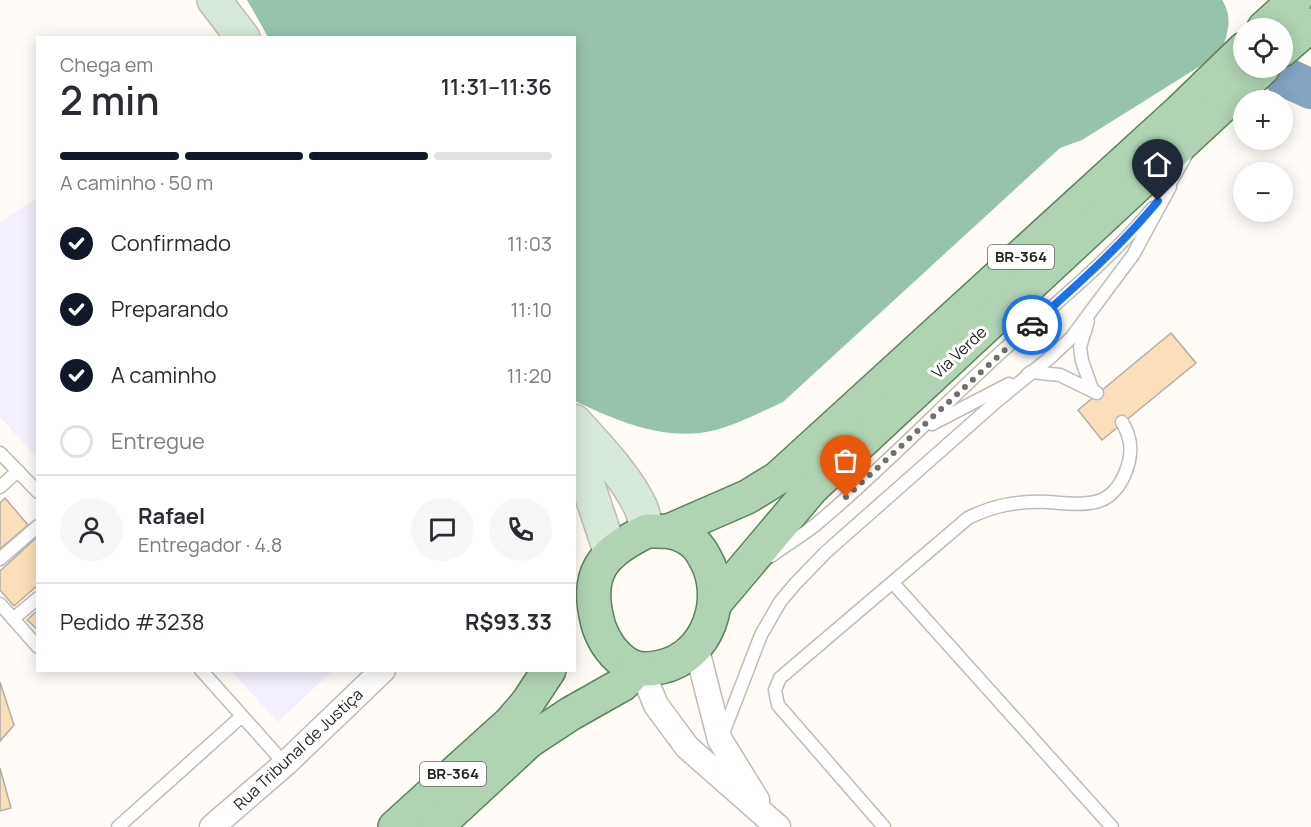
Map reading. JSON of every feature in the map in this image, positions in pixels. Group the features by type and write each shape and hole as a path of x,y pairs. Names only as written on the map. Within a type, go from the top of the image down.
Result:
{"main road":[{"path":"1275,18 1294,0"},
{"path":"1293,41 1311,25"},
{"name":"Via Verde","path":"804,475 1233,60"},
{"name":"Via Verde","path":"804,475 1200,127 1252,78"},
{"name":"BR-364","path":"576,623 591,595 599,570 611,554 626,542 747,497 778,478 804,475"},
{"name":"BR-364","path":"436,827 529,741 570,714 623,684 640,670 672,665 696,646 726,592 804,475"},
{"name":"BR-364","path":"658,531 684,536 699,547 710,565 715,585 726,592"},
{"path":"591,595 603,638 614,653 629,666 640,670"},
{"name":"BR-364","path":"395,827 511,722 528,702 548,672"}],"street":[{"path":"214,0 241,36"},
{"path":"576,423 603,453 658,531"},
{"path":"579,481 611,554"},
{"path":"696,646 720,740 772,821"},
{"path":"640,670 656,705 687,747 772,821"},
{"name":"Rua Tribunal de Justiça","path":"212,827 285,764 381,672"}],"lane":[{"path":"720,740 761,635 780,602 826,552 1053,355 1090,314 1134,255 1200,127"},
{"path":"726,592 819,523 1000,353 1101,264 1135,230 1170,187"},
{"path":"917,431 1031,372 1060,375 1094,391 1080,347 1090,314"},
{"path":"884,827 778,705 775,690 780,678 968,518 991,507 1025,503 1091,502 1099,501 1114,492 1125,474 1130,452 1129,436 1122,422"},
{"path":"0,453 36,490"},
{"path":"0,487 18,471"},
{"path":"0,559 36,528"},
{"path":"893,583 1112,827"},
{"path":"13,619 36,600"},
{"path":"0,604 36,644"},
{"path":"203,672 285,764"},
{"path":"118,827 242,716"}],"shaded area":[{"path":"36,199 36,457 0,417 0,222"},
{"path":"232,672 331,672 278,722"}],"green space":[{"path":"247,0 1222,0 1229,20 1221,53 1082,140 1060,148 783,402 721,428 684,434 636,426 576,401 576,36 267,36"}],"building":[{"path":"1171,333 1196,363 1102,440 1078,410"},
{"path":"5,498 28,525 0,549 0,503"},
{"path":"36,538 36,587 14,606 0,590 0,571"},
{"path":"36,612 36,628 27,620"},
{"path":"0,682 14,725 0,741"},
{"path":"0,768 11,808 0,811"}],"waterway":[{"path":"1287,78 1311,89"}],"way so far":[{"path":"846,497 1032,325"}],"route":[{"path":"1032,325 1101,264 1135,230 1158,201"}]}
